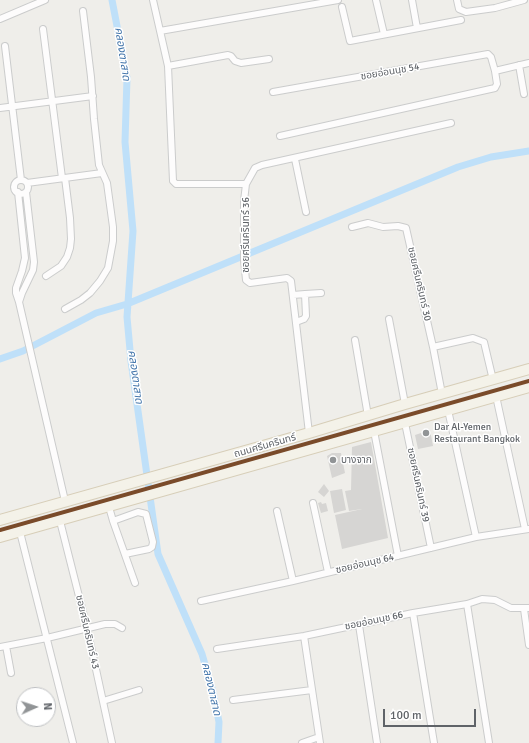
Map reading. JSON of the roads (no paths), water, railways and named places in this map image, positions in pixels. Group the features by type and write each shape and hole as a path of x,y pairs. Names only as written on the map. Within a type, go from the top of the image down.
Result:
{"main road":[{"name":"ถนนศรีนครินทร์","path":"0,520 529,369"},
{"name":"ถนนศรีนครินทร์","path":"0,537 144,498 529,387"}],"street":[{"path":"0,19 45,0"},
{"path":"153,0 168,66 173,181 176,184 246,184"},
{"path":"160,31 338,0"},
{"path":"376,0 384,34"},
{"path":"412,0 417,28"},
{"path":"457,0 459,9 466,12 494,8 524,0"},
{"path":"492,0 494,8"},
{"path":"342,7 350,41 461,20"},
{"path":"65,309 90,293 108,268 112,247 113,227 107,183 99,165 92,77 83,11"},
{"path":"43,29 70,218 71,239 70,248 62,266 46,276"},
{"path":"5,46 12,106 24,181 28,187 26,192 34,262 33,270 19,302"},
{"name":"ซอยอ่อนนุช 54","path":"272,92 488,54 491,57 495,71"},
{"path":"168,66 228,56 231,56 235,61 241,63 270,59"},
{"path":"280,136 495,88 497,84 495,71 529,63"},
{"path":"519,65 524,94"},
{"path":"0,108 93,96"},
{"name":"ซอยศรีนครินทร์ 36","path":"309,433 291,281 287,278 253,283 247,282 244,260 244,201 246,184 255,168 258,166 295,159 451,123"},
{"path":"295,159 306,212"},
{"path":"65,501 16,293 16,288 25,258 18,192 15,185 16,182 102,173"},
{"path":"18,192 26,192"},
{"name":"ซอยศรีนครินทร์ 30","path":"352,227 368,223 383,227 406,228 442,394"},
{"path":"293,295 321,293"},
{"path":"296,322 304,319 306,316 305,294"},
{"path":"389,319 405,404"},
{"path":"433,347 473,338 484,342 493,380"},
{"path":"355,340 368,416"},
{"path":"496,396 527,529"},
{"path":"448,410 476,537"},
{"name":"ซอยศรีนครินทร์ 39","path":"405,423 431,548"},
{"path":"374,431 398,556"},
{"path":"313,503 328,572"},
{"path":"109,507 135,583"},
{"path":"277,511 293,581"},
{"path":"113,521 138,512 143,512 146,514 153,542 152,547 149,549 124,554"},
{"name":"ซอยศรีนครินทร์ 43","path":"60,521 87,628 112,743"},
{"name":"ซอยอ่อนนุช 64","path":"201,601 293,581 476,537 527,529"},
{"path":"20,532 73,743"},
{"name":"ซอยอ่อนนุช 66","path":"217,649 304,636 413,613 467,604 482,599 494,600 511,608 527,609"},
{"path":"467,604 489,743"},
{"path":"527,609 529,644"},
{"path":"413,613 434,743"},
{"path":"11,673 3,647 110,623 122,628"},
{"path":"359,625 377,743"},
{"path":"302,743 320,740 304,636"},
{"path":"103,702 139,690"},
{"path":"233,700 312,690"}],"waterway":[{"name":"คลองตาสาด","path":"112,0 127,78 125,142 133,231 127,317 131,361 158,554 202,654 213,692 219,722 218,743"},
{"path":"0,359 23,351 96,313 127,304 458,167 491,157 529,151"}],"place":[{"name":"Dar Al-Yemen Restaurant Bangkok","path":"426,433"},
{"name":"บางจาก","path":"333,460"}]}
